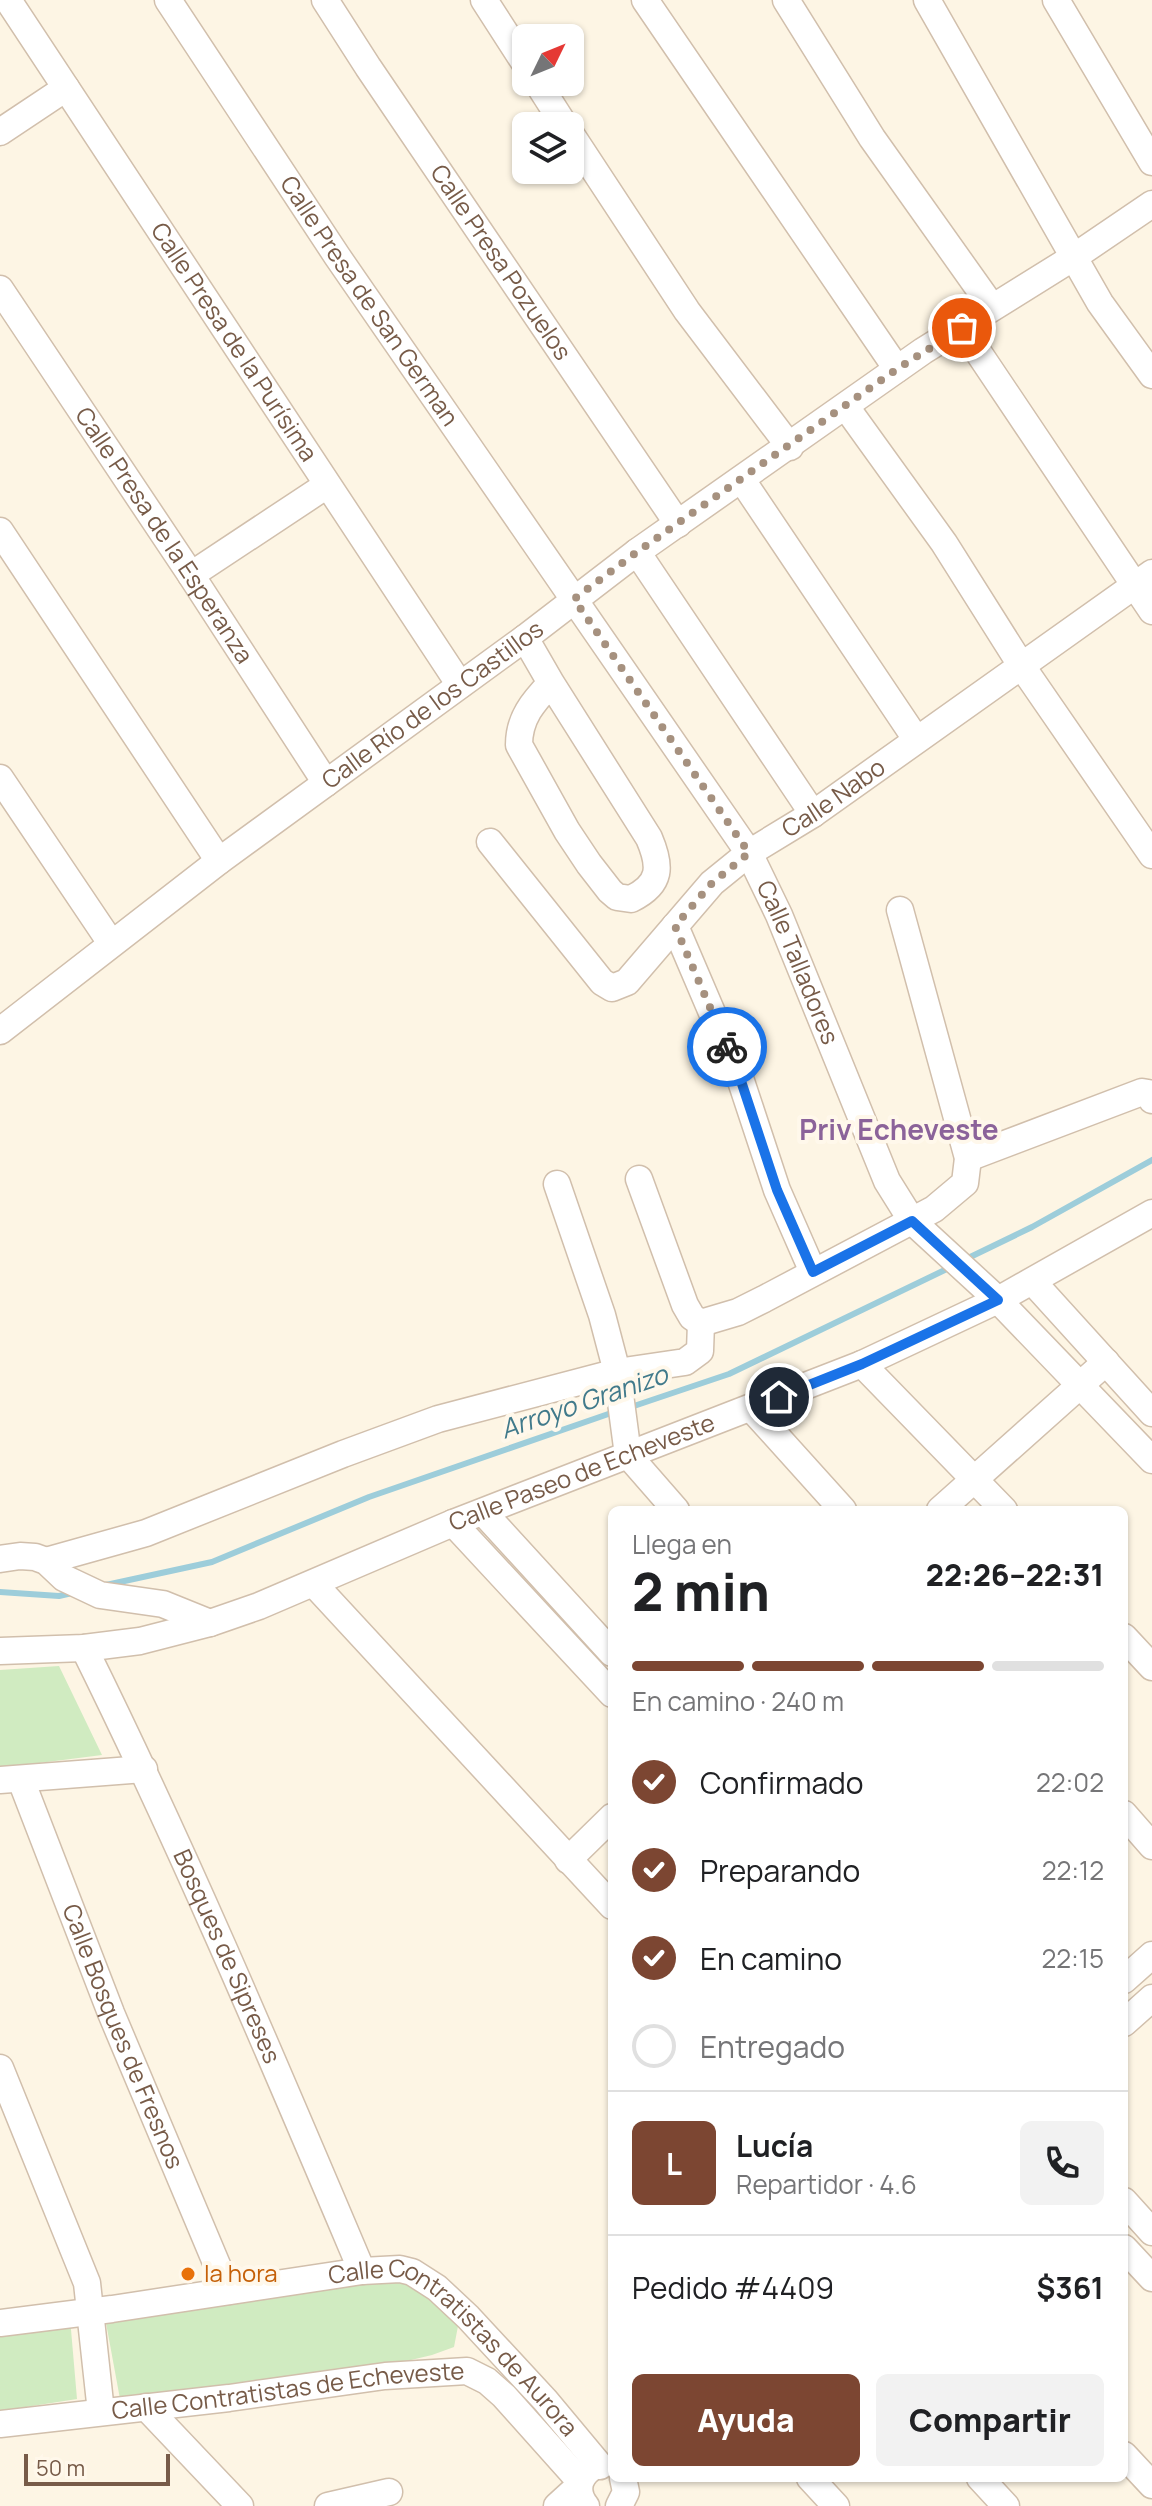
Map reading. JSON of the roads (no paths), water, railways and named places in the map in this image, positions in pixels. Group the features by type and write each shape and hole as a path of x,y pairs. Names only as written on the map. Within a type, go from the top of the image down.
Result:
{"street":[{"name":"Calle Presa de la Purísima","path":"8,0 460,685"},
{"name":"Calle Presa de San German","path":"168,0 337,256 574,599"},
{"name":"Calle Presa Pozuelos","path":"325,0 678,524"},
{"path":"484,0 512,43"},
{"path":"645,0 897,369"},
{"path":"786,0 872,138 992,307"},
{"path":"927,0 1100,303 1152,375"},
{"path":"1056,0 1152,162"},
{"path":"0,132 66,88"},
{"path":"584,154 687,311 790,447"},
{"name":"Calle Río de los Castillos","path":"2,1024 637,552 897,369 1152,204"},
{"name":"Calle Presa de la Esperanza","path":"0,289 326,783"},
{"path":"962,328 1143,579 1152,611"},
{"path":"846,407 944,543 1021,665 1152,855"},
{"path":"742,480 916,739"},
{"path":"191,575 327,485"},
{"path":"0,531 219,861"},
{"path":"637,552 813,814"},
{"name":"Calle Nabo","path":"490,842 602,982 612,988 627,982 712,883 749,853 813,814 1143,579"},
{"name":"Calle Talladores","path":"574,599 749,853 779,915 887,1181 917,1225 998,1300 1152,1460"},
{"path":"525,638 649,838 656,855 659,865 653,882 631,899 617,897 589,864 519,745 524,718 534,701 551,683"},
{"path":"0,778 111,943"},
{"path":"900,910 966,1171"},
{"path":"675,926 740,1078 777,1190 813,1272"},
{"path":"701,1323 738,1312 813,1272 917,1225 950,1198 966,1171 1142,1092 1148,1093 1152,1100"},
{"path":"639,1179 685,1305 692,1317 701,1323"},
{"path":"557,1184 602,1315 619,1381 628,1455 673,1506"},
{"name":"Calle Paseo de Echeveste","path":"0,1651 84,1648 140,1641 210,1623 314,1584 453,1523 862,1364 1033,1282 1152,1213"},
{"path":"1033,1282 1152,1413"},
{"path":"0,1559 20,1556 46,1561 146,1533 438,1419 619,1381 685,1362 700,1351 701,1323"},
{"path":"944,1506 1106,1362"},
{"path":"862,1364 1000,1506"},
{"path":"751,1408 839,1506"},
{"path":"483,1512 608,1649"},
{"path":"453,1523 608,1690"},
{"path":"46,1561 64,1578 100,1595 163,1604 210,1623"},
{"path":"314,1584 608,1902"},
{"path":"1128,1641 1152,1667"},
{"name":"Bosques de Sipreses","path":"84,1648 144,1769 240,1983 362,2271"},
{"path":"11,1780 144,1769"},
{"name":"Calle Bosques de Fresnos","path":"11,1780 228,2291"},
{"path":"1128,1819 1152,1846"},
{"path":"568,1860 608,1821"},
{"path":"1128,1976 1152,1955"},
{"path":"0,2068 87,2283 101,2412"},
{"path":"1128,2205 1152,2232"},
{"path":"1128,2252 1152,2278"},
{"name":"Calle Contratistas de Aurora","path":"0,2323 362,2271 390,2269 412,2272 449,2298 490,2340 545,2400 608,2479"},
{"path":"467,2371 490,2340"},
{"name":"Calle Contratistas de Echeveste","path":"0,2424 229,2398 385,2376 467,2371 487,2381 608,2481"},
{"path":"146,2407 240,2506"},
{"path":"1128,2459 1152,2485"},
{"path":"814,2482 836,2506"},
{"path":"984,2482 1006,2506"},
{"path":"557,2506 611,2483"},
{"path":"328,2506 389,2492"}],"waterway":[{"name":"Arroyo Granizo","path":"964,1260 1032,1227 1152,1160"},
{"name":"Arroyo Granizo","path":"628,1408 729,1374 951,1267"},
{"name":"Arroyo Granizo","path":"106,1585 212,1562 369,1497 617,1411"},
{"name":"Arroyo Granizo","path":"0,1592 59,1596 72,1593"}],"place":[{"name":"la hora","path":"188,2274"}],"district":[{"name":"Priv Echeveste","path":"899,1130"}]}
